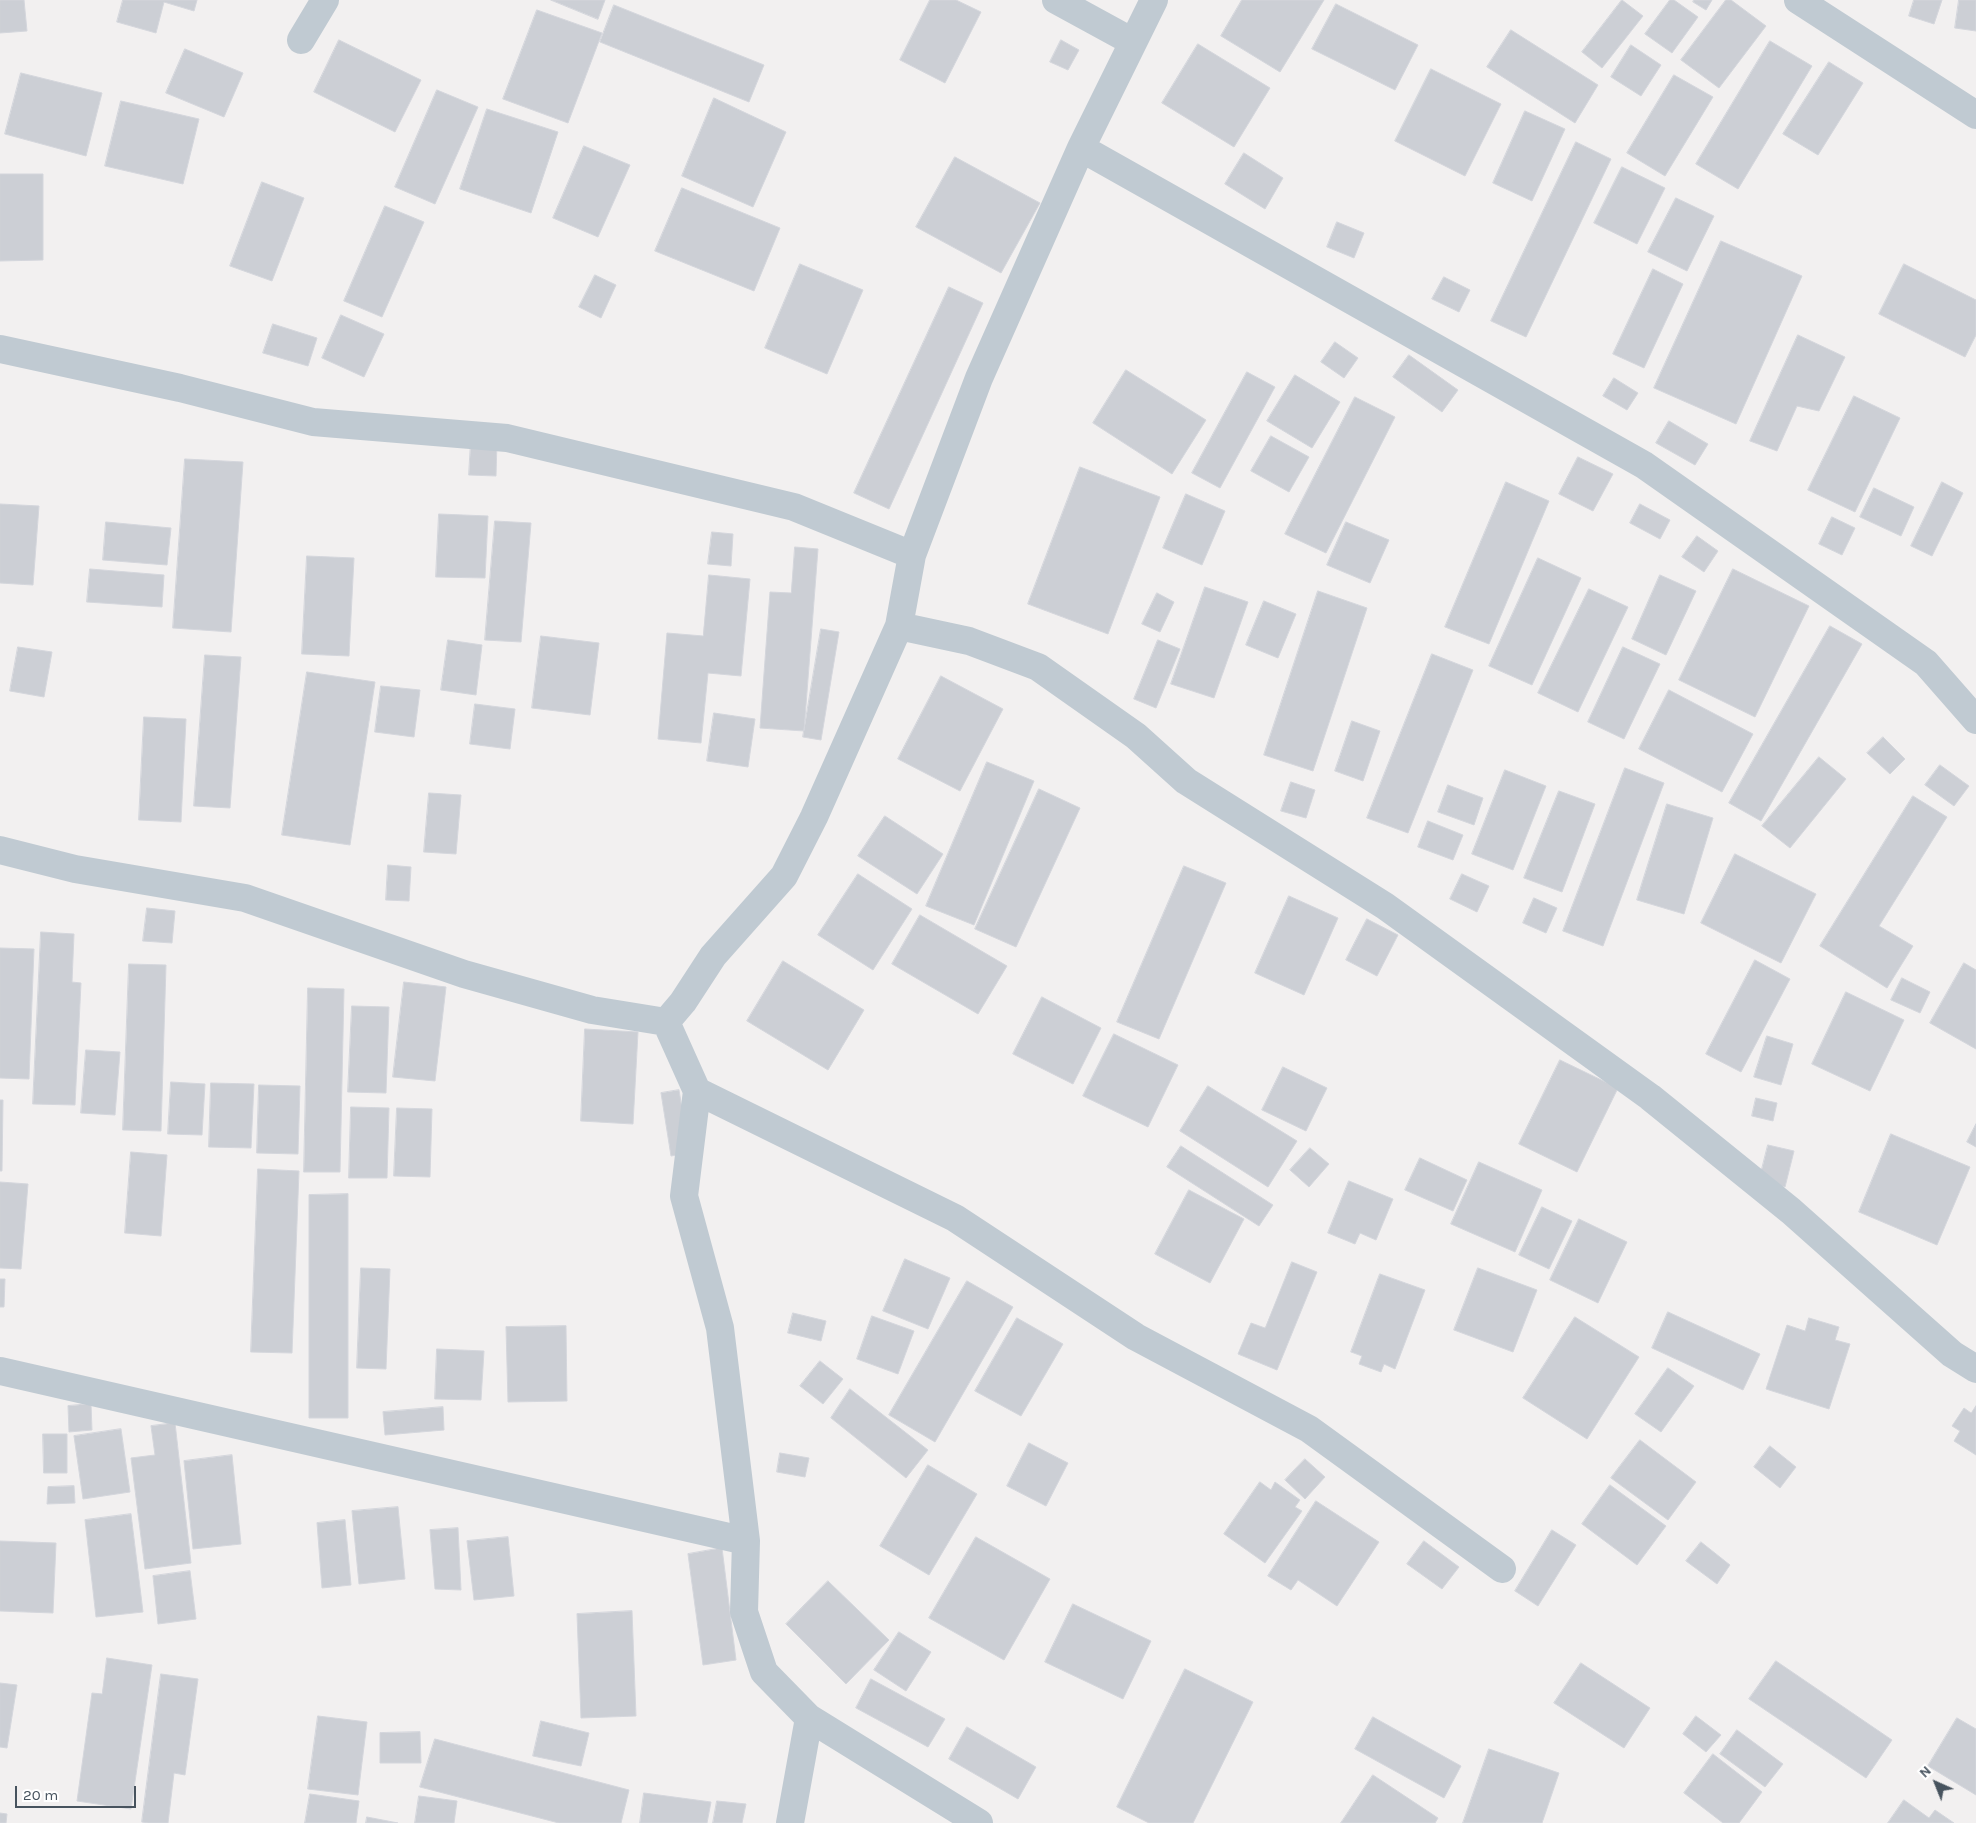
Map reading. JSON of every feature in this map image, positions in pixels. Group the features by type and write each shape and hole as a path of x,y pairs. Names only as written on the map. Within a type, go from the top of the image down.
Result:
{"street":[{"path":"301,40 325,0"},
{"path":"1056,0 1133,42"},
{"path":"666,1022 683,1002 713,956 784,876 814,817 900,626 912,554 979,378 1081,148 1154,0"},
{"path":"1798,0 1976,115"},
{"path":"1081,148 1644,465 1926,662 1976,720"},
{"path":"0,349 180,388 313,422 507,438 794,507 912,554"},
{"path":"900,626 969,641 1038,667 1136,736 1186,781 1385,906 1650,1096 1791,1211 1952,1354 1976,1369"},
{"path":"0,850 75,869 245,898 464,974 592,1010 666,1022"},
{"path":"666,1022 697,1091 684,1196 720,1328 746,1541 744,1612 764,1672 809,1718 979,1823"},
{"path":"697,1091 955,1218 1136,1337 1309,1429 1502,1569"},
{"path":"0,1371 746,1541"},
{"path":"790,1823 809,1718"}],"building":[{"path":"0,0 24,0 27,31 0,33"},
{"path":"123,0 197,0 194,11 164,2 156,33 117,22"},
{"path":"551,0 605,0 598,19"},
{"path":"930,0 956,0 981,12 945,83 900,60"},
{"path":"1242,0 1324,0 1280,72 1221,36"},
{"path":"1622,0 1643,16 1602,68 1582,52"},
{"path":"1670,0 1674,0 1698,17 1672,53 1645,34"},
{"path":"1694,0 1712,0 1706,10 1693,2"},
{"path":"1726,0 1731,0 1766,26 1719,88 1681,60"},
{"path":"1914,0 1942,0 1934,24 1909,16"},
{"path":"1959,0 1976,0 1976,31 1955,28"},
{"path":"1336,4 1418,45 1395,90 1312,49"},
{"path":"614,5 764,65 749,102 600,42"},
{"path":"537,10 602,33 568,123 503,99"},
{"path":"1511,30 1598,85 1575,123 1487,67"},
{"path":"339,40 421,80 395,132 314,92"},
{"path":"1061,40 1079,50 1068,70 1050,62"},
{"path":"1770,41 1812,66 1738,189 1696,164"},
{"path":"1198,44 1270,88 1234,147 1162,103"},
{"path":"1631,45 1661,65 1641,96 1611,77"},
{"path":"185,49 243,73 224,117 166,93"},
{"path":"1829,62 1863,83 1818,155 1783,134"},
{"path":"1431,69 1501,104 1465,176 1395,141"},
{"path":"21,73 102,93 86,156 5,134"},
{"path":"1674,75 1713,97 1665,176 1627,153"},
{"path":"437,90 478,107 435,204 395,187"},
{"path":"714,98 786,132 753,207 682,176"},
{"path":"121,101 199,119 183,184 105,166"},
{"path":"487,109 558,132 531,213 460,189"},
{"path":"1525,111 1565,129 1532,201 1493,183"},
{"path":"1576,142 1611,159 1526,337 1491,321"},
{"path":"584,146 630,165 598,237 553,218"},
{"path":"1244,153 1283,178 1265,209 1225,184"},
{"path":"955,157 1040,203 1001,273 916,227"},
{"path":"1622,167 1665,188 1637,244 1594,223"},
{"path":"0,174 43,174 43,260 0,261"},
{"path":"262,182 304,198 272,281 230,266"},
{"path":"682,188 780,228 754,291 655,251"},
{"path":"1676,198 1714,216 1687,271 1648,252"},
{"path":"385,206 424,222 382,317 344,301"},
{"path":"1337,222 1364,233 1354,258 1327,247"},
{"path":"1721,241 1802,276 1736,424 1654,388"},
{"path":"800,264 863,290 827,374 765,348"},
{"path":"1904,264 1976,300 1976,335 1965,357 1879,314"},
{"path":"1653,269 1683,284 1644,368 1613,354"},
{"path":"595,275 616,285 601,318 579,307"},
{"path":"1444,277 1470,290 1459,312 1432,299"},
{"path":"949,287 983,303 889,509 854,493"},
{"path":"341,315 384,334 364,377 322,358"},
{"path":"273,324 317,338 308,366 263,353"},
{"path":"1798,335 1845,357 1819,411 1797,406 1777,451 1750,441"},
{"path":"1335,342 1358,358 1344,378 1321,362"},
{"path":"1409,355 1458,390 1442,412 1393,377"},
{"path":"1126,370 1206,420 1172,474 1093,423"},
{"path":"1247,372 1275,387 1220,488 1192,473"},
{"path":"1295,375 1340,402 1312,448 1267,421"},
{"path":"1614,378 1638,393 1627,410 1603,396"},
{"path":"1854,396 1900,418 1855,512 1808,490"},
{"path":"1355,397 1395,417 1326,553 1285,534"},
{"path":"1669,421 1708,444 1695,465 1656,443"},
{"path":"1271,436 1309,457 1289,492 1251,471"},
{"path":"471,441 497,441 496,476 469,475"},
{"path":"1578,457 1613,474 1593,511 1559,494"},
{"path":"185,459 243,462 231,632 173,628"},
{"path":"1080,467 1160,497 1108,634 1028,604"},
{"path":"1506,482 1549,501 1489,644 1445,627"},
{"path":"1942,482 1963,493 1932,556 1911,546"},
{"path":"1874,488 1914,507 1901,536 1860,517"},
{"path":"1186,494 1225,511 1202,565 1163,548"},
{"path":"0,504 39,506 33,585 0,583"},
{"path":"1640,504 1670,520 1660,539 1630,523"},
{"path":"439,514 488,516 485,578 436,577"},
{"path":"1832,517 1855,528 1842,555 1819,544"},
{"path":"495,521 531,523 521,642 485,640"},
{"path":"106,522 171,528 167,565 103,560"},
{"path":"1346,522 1389,540 1370,583 1327,565"},
{"path":"712,532 733,534 731,566 708,564"},
{"path":"1697,536 1718,551 1704,572 1682,557"},
{"path":"795,547 818,549 804,731 760,728 770,592 791,593"},
{"path":"307,556 354,558 349,656 302,654"},
{"path":"1538,558 1581,578 1532,685 1489,666"},
{"path":"90,569 164,575 162,607 87,602"},
{"path":"1733,569 1809,606 1755,717 1679,680"},
{"path":"709,575 750,579 741,676 708,673 701,743 658,739 667,633 703,636"},
{"path":"1660,575 1696,591 1666,655 1632,639"},
{"path":"1205,587 1248,602 1214,698 1171,684"},
{"path":"1589,589 1628,607 1578,712 1538,693"},
{"path":"1318,591 1367,608 1313,771 1264,755"},
{"path":"1157,593 1174,602 1160,632 1142,624"},
{"path":"1264,601 1296,614 1278,658 1246,645"},
{"path":"1830,626 1862,644 1761,821 1729,803"},
{"path":"821,629 839,632 821,740 803,737"},
{"path":"541,636 599,643 590,715 532,708"},
{"path":"448,640 482,645 476,695 441,690"},
{"path":"1158,640 1180,649 1156,708 1134,699"},
{"path":"18,647 52,652 44,697 10,691"},
{"path":"1623,647 1660,664 1624,739 1588,722"},
{"path":"1432,654 1473,670 1408,833 1367,818"},
{"path":"205,655 241,657 230,808 194,806"},
{"path":"307,672 375,682 350,845 282,835"},
{"path":"941,676 1003,709 960,791 898,759"},
{"path":"381,686 420,690 414,737 375,732"},
{"path":"1669,690 1753,734 1722,792 1639,749"},
{"path":"475,704 515,709 510,749 470,744"},
{"path":"714,713 755,719 748,767 707,761"},
{"path":"144,717 186,719 181,822 139,820"},
{"path":"1352,721 1380,731 1363,781 1335,771"},
{"path":"1883,737 1905,759 1890,774 1867,753"},
{"path":"1819,757 1846,779 1790,848 1762,826"},
{"path":"987,762 1034,781 974,925 926,906"},
{"path":"1940,765 1969,786 1954,806 1925,785"},
{"path":"1625,768 1664,783 1603,946 1563,931"},
{"path":"1505,770 1546,786 1513,870 1472,854"},
{"path":"1291,782 1315,790 1306,818 1281,811"},
{"path":"1448,785 1483,798 1474,825 1438,812"},
{"path":"1039,789 1080,808 1016,947 975,929"},
{"path":"1559,791 1595,804 1562,892 1524,878"},
{"path":"429,793 461,795 456,854 424,852"},
{"path":"1913,796 1947,817 1879,926 1913,946 1887,988 1820,946"},
{"path":"1667,804 1713,818 1684,914 1637,900"},
{"path":"885,816 943,854 917,894 858,856"},
{"path":"1428,821 1463,835 1453,860 1418,847"},
{"path":"1735,854 1816,894 1781,963 1701,923"},
{"path":"388,865 411,867 409,901 386,900"},
{"path":"1184,866 1226,883 1159,1039 1117,1022"},
{"path":"858,874 912,909 873,970 818,935"},
{"path":"1462,874 1489,886 1477,912 1450,899"},
{"path":"1289,896 1338,918 1304,995 1255,973"},
{"path":"1534,898 1557,908 1546,933 1523,923"},
{"path":"147,908 175,911 172,943 143,941"},
{"path":"920,915 1007,966 978,1014 892,964"},
{"path":"1367,919 1398,935 1377,976 1346,960"},
{"path":"41,932 74,934 72,982 81,983 75,1105 33,1104"},
{"path":"0,948 34,949 29,1079 0,1078"},
{"path":"1755,960 1790,979 1741,1072 1706,1054"},
{"path":"783,961 864,1010 828,1070 747,1021"},
{"path":"1964,963 1976,970 1976,1049 1930,1023"},
{"path":"129,964 166,965 161,1131 123,1130"},
{"path":"1902,978 1930,992 1920,1013 1891,1000"},
{"path":"404,982 446,987 435,1081 393,1077"},
{"path":"308,988 344,989 340,1172 304,1172"},
{"path":"1846,992 1904,1020 1870,1091 1812,1064"},
{"path":"1042,997 1101,1028 1073,1084 1013,1054"},
{"path":"352,1006 389,1007 386,1093 348,1092"},
{"path":"585,1029 638,1032 633,1124 581,1121"},
{"path":"1114,1034 1178,1065 1148,1127 1083,1096"},
{"path":"1767,1036 1793,1044 1781,1085 1754,1077"},
{"path":"86,1050 120,1052 115,1115 81,1113"},
{"path":"1560,1060 1618,1088 1577,1172 1519,1144"},
{"path":"1283,1067 1327,1088 1306,1131 1262,1110"},
{"path":"171,1082 205,1084 202,1135 168,1134"},
{"path":"211,1083 254,1084 251,1148 209,1147"},
{"path":"259,1085 300,1086 298,1154 257,1153"},
{"path":"1208,1086 1297,1141 1268,1187 1180,1131"},
{"path":"679,1090 689,1153 671,1156 661,1093"},
{"path":"1756,1098 1777,1103 1773,1121 1752,1116"},
{"path":"0,1100 3,1100 2,1171 0,1171"},
{"path":"351,1107 389,1108 387,1178 349,1178"},
{"path":"397,1108 432,1109 430,1177 394,1176"},
{"path":"1976,1124 1976,1147 1967,1142"},
{"path":"1891,1134 1970,1167 1937,1245 1859,1212"},
{"path":"1768,1145 1794,1151 1785,1187 1759,1181"},
{"path":"1181,1146 1273,1205 1259,1226 1167,1167"},
{"path":"1310,1148 1329,1164 1309,1187 1290,1170"},
{"path":"131,1152 167,1155 161,1236 125,1233"},
{"path":"1420,1158 1467,1180 1453,1211 1405,1190"},
{"path":"1479,1162 1542,1190 1515,1252 1451,1224"},
{"path":"258,1169 299,1171 292,1353 251,1352"},
{"path":"1349,1181 1393,1199 1376,1240 1360,1233 1355,1244 1328,1233"},
{"path":"0,1182 28,1184 21,1269 0,1268"},
{"path":"1189,1190 1244,1219 1210,1283 1155,1254"},
{"path":"348,1194 348,1418 309,1418 309,1195"},
{"path":"1542,1207 1572,1221 1549,1269 1519,1255"},
{"path":"1579,1219 1627,1242 1598,1303 1550,1280"},
{"path":"905,1259 950,1278 928,1329 883,1311"},
{"path":"1292,1262 1317,1272 1277,1370 1238,1354 1251,1323 1265,1328"},
{"path":"361,1268 390,1269 386,1369 357,1368"},
{"path":"1478,1268 1537,1290 1513,1352 1454,1330"},
{"path":"1380,1274 1425,1290 1395,1369 1384,1364 1381,1372 1359,1364 1362,1356 1351,1352"},
{"path":"0,1279 5,1279 4,1307 0,1307"},
{"path":"967,1281 1013,1307 935,1442 889,1415"},
{"path":"1668,1312 1760,1354 1743,1390 1652,1348"},
{"path":"793,1313 826,1321 821,1341 788,1333"},
{"path":"872,1316 914,1331 898,1374 857,1359"},
{"path":"1575,1317 1639,1357 1587,1439 1523,1398"},
{"path":"1017,1318 1063,1344 1021,1416 975,1391"},
{"path":"1809,1318 1839,1327 1835,1340 1850,1344 1829,1409 1766,1389 1787,1325 1805,1331"},
{"path":"566,1326 567,1401 508,1402 506,1327"},
{"path":"437,1349 484,1351 481,1400 435,1399"},
{"path":"820,1361 843,1379 823,1404 800,1386"},
{"path":"1668,1368 1694,1386 1661,1432 1635,1414"},
{"path":"850,1389 928,1450 906,1478 831,1418"},
{"path":"91,1404 92,1430 69,1432 68,1406"},
{"path":"1976,1406 1976,1455 1954,1441 1960,1431 1952,1426 1964,1408 1971,1413"},
{"path":"443,1407 444,1430 385,1435 383,1412"},
{"path":"175,1423 191,1563 145,1569 131,1458 155,1455 151,1426"},
{"path":"121,1429 130,1492 83,1499 74,1436"},
{"path":"43,1434 67,1434 67,1473 44,1473"},
{"path":"1640,1440 1696,1482 1668,1520 1611,1478"},
{"path":"1029,1443 1068,1463 1046,1506 1007,1486"},
{"path":"1770,1446 1796,1467 1780,1488 1754,1467"},
{"path":"780,1453 809,1458 805,1477 777,1472"},
{"path":"232,1455 241,1544 193,1549 184,1461"},
{"path":"1305,1459 1325,1477 1305,1499 1285,1480"},
{"path":"928,1465 977,1494 929,1575 880,1546"},
{"path":"1260,1482 1271,1490 1275,1482 1300,1500 1295,1507 1302,1511 1265,1563 1224,1534"},
{"path":"1610,1485 1666,1526 1637,1565 1582,1524"},
{"path":"74,1486 75,1503 47,1504 48,1487"},
{"path":"1316,1501 1379,1542 1337,1606 1298,1580 1291,1590 1268,1576"},
{"path":"398,1507 405,1579 359,1584 352,1511"},
{"path":"131,1514 143,1612 96,1617 85,1520"},
{"path":"345,1520 351,1585 322,1588 317,1523"},
{"path":"458,1528 461,1590 435,1589 430,1530"},
{"path":"1552,1530 1576,1545 1538,1606 1515,1591"},
{"path":"508,1537 514,1596 474,1600 467,1541"},
{"path":"976,1537 1050,1579 1004,1660 929,1618"},
{"path":"0,1541 56,1543 53,1613 0,1611"},
{"path":"1424,1541 1459,1567 1442,1589 1407,1564"},
{"path":"1701,1542 1730,1565 1717,1584 1686,1561"},
{"path":"722,1548 736,1660 703,1665 688,1554"},
{"path":"190,1571 196,1619 158,1624 153,1576"},
{"path":"828,1581 889,1640 846,1684 786,1624"},
{"path":"1073,1604 1151,1641 1123,1699 1045,1662"},
{"path":"632,1611 636,1716 581,1718 577,1614"},
{"path":"899,1632 931,1652 906,1691 874,1670"},
{"path":"107,1658 152,1665 131,1809 77,1801 92,1693 102,1694"},
{"path":"1776,1661 1892,1740 1866,1778 1749,1699"},
{"path":"1581,1663 1650,1708 1624,1748 1554,1703"},
{"path":"1185,1669 1253,1702 1193,1823 1149,1823 1117,1807"},
{"path":"161,1674 198,1679 185,1775 174,1773 168,1823 148,1823 142,1822"},
{"path":"871,1679 945,1719 928,1747 856,1708"},
{"path":"0,1683 17,1685 7,1748 0,1747"},
{"path":"318,1716 367,1722 358,1795 308,1789"},
{"path":"1696,1716 1721,1735 1706,1752 1683,1734"},
{"path":"1373,1717 1461,1766 1444,1798 1355,1749"},
{"path":"1957,1718 1976,1729 1976,1795 1928,1766"},
{"path":"541,1721 589,1733 581,1766 533,1756"},
{"path":"967,1727 1036,1767 1018,1799 949,1759"},
{"path":"1737,1730 1783,1764 1765,1787 1720,1754"},
{"path":"420,1732 421,1763 380,1763 380,1733"},
{"path":"435,1739 629,1790 621,1823 559,1823 420,1787"},
{"path":"1489,1749 1559,1773 1542,1823 1463,1823"},
{"path":"1713,1754 1762,1792 1739,1823 1723,1823 1684,1793"},
{"path":"1373,1775 1438,1818 1435,1823 1341,1823"},
{"path":"644,1793 711,1802 707,1823 640,1823"},
{"path":"310,1794 359,1801 356,1823 305,1823"},
{"path":"419,1796 457,1801 454,1823 415,1823"},
{"path":"1904,1800 1929,1818 1935,1810 1954,1823 1888,1823"},
{"path":"717,1801 746,1804 742,1823 713,1823"},
{"path":"0,1813 7,1814 6,1823 0,1823"},
{"path":"367,1817 398,1823 366,1823"}]}
